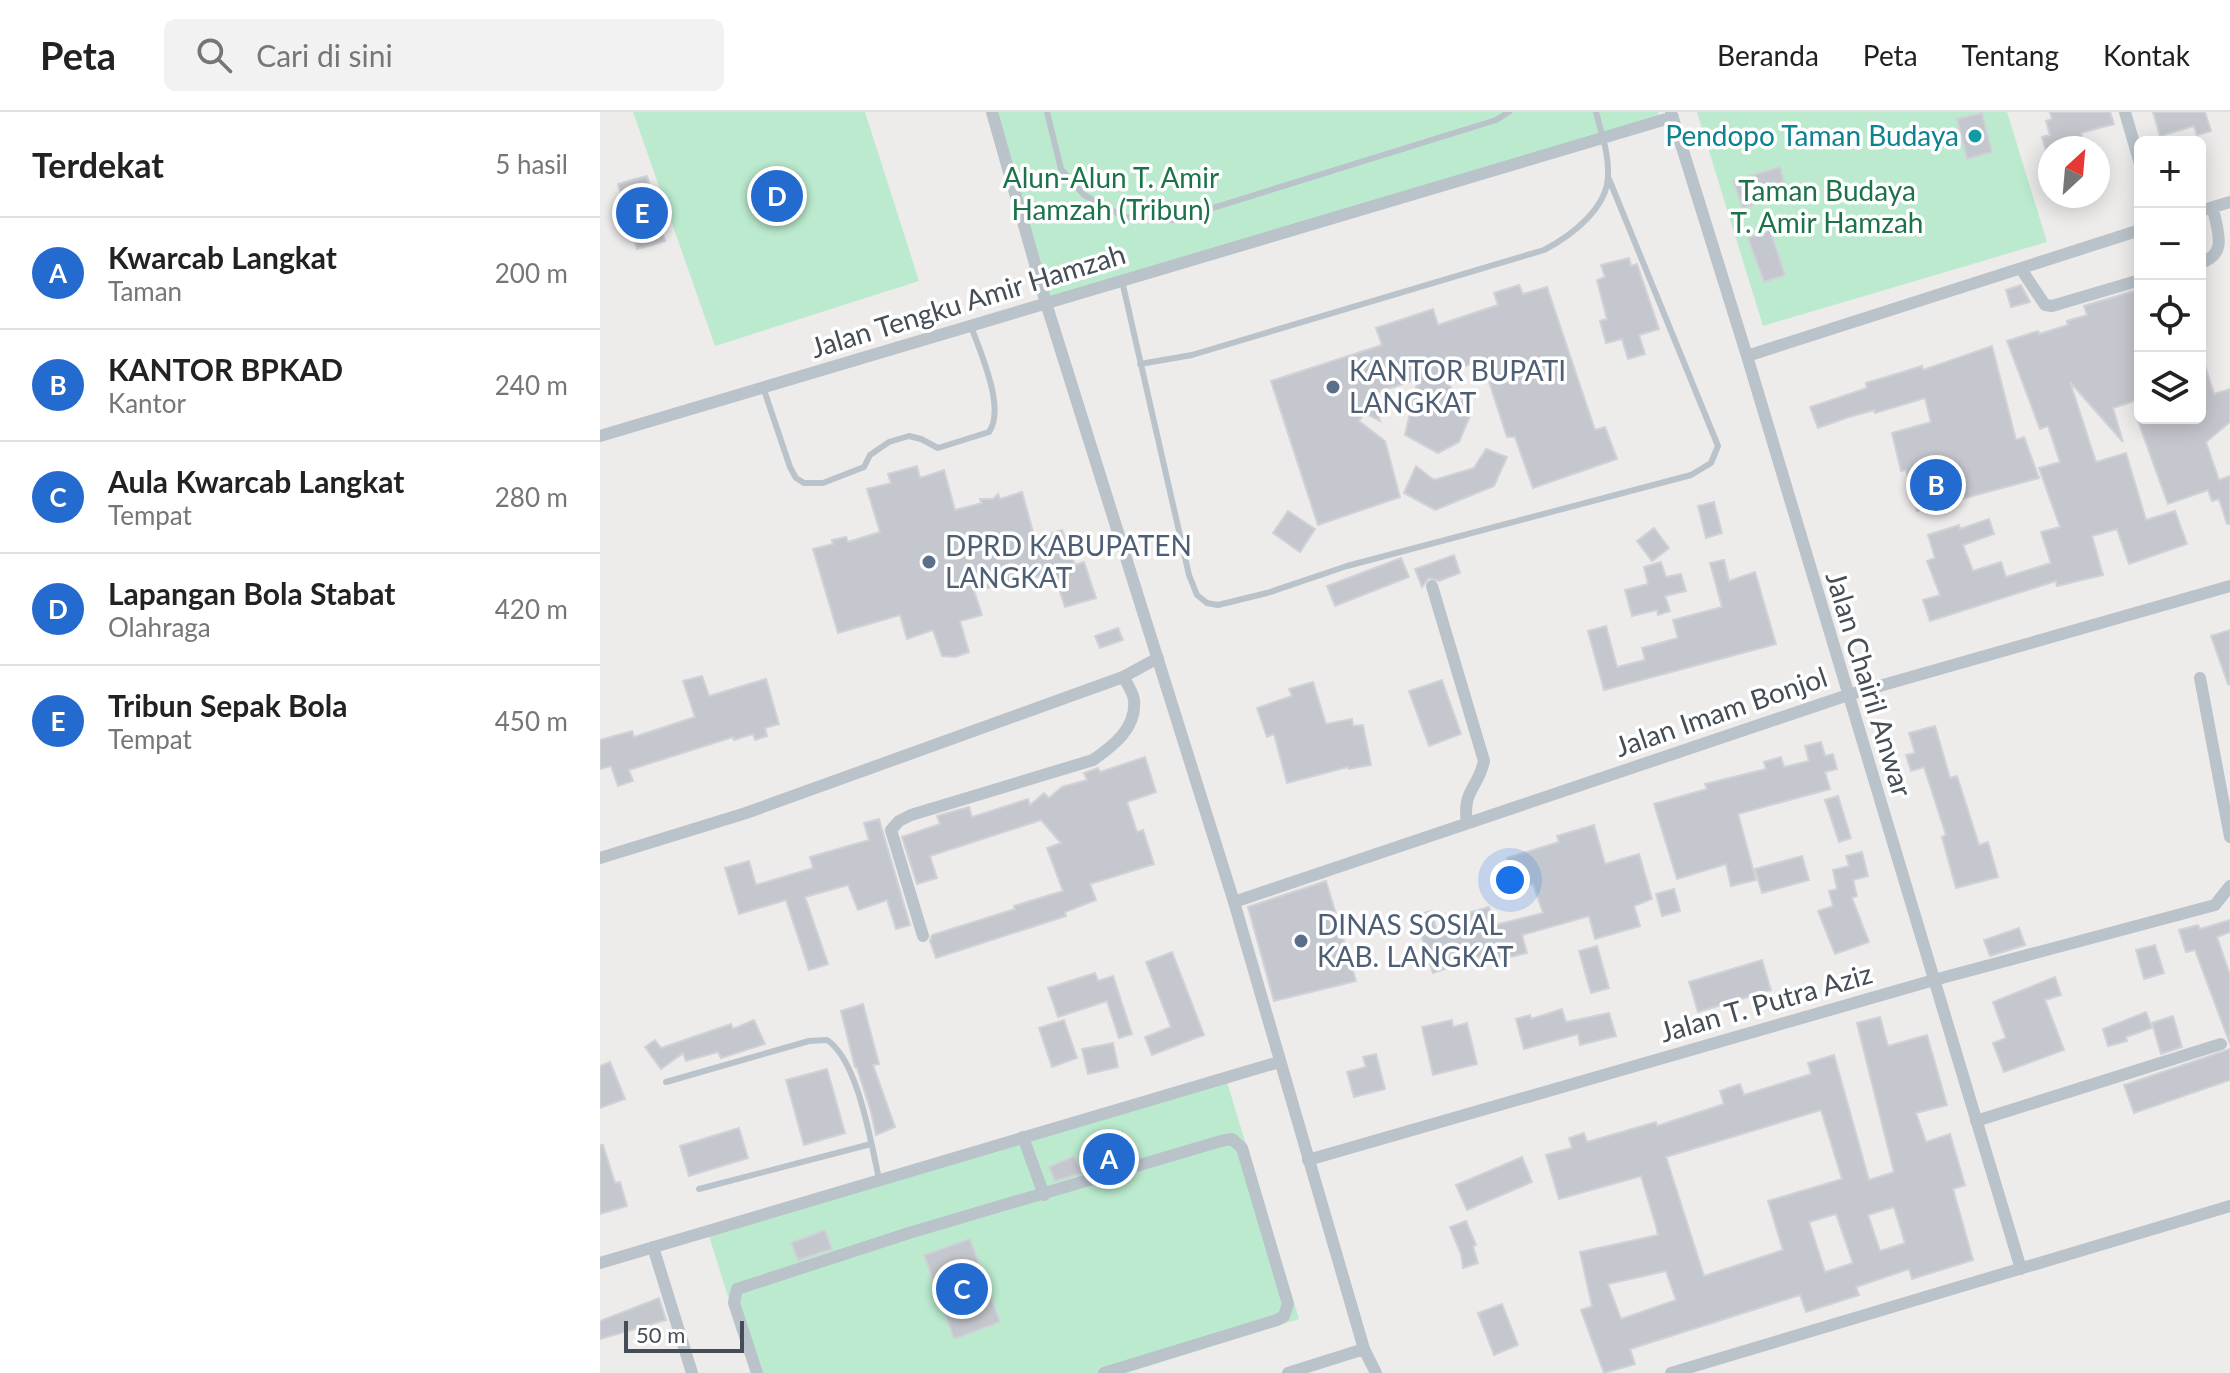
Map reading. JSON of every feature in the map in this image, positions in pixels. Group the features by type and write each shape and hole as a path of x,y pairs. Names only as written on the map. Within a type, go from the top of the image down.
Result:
{"street":[{"path":"992,112 1046,303 1234,902 1364,1349 1376,1373"},
{"path":"2125,112 2134,143"},
{"name":"Jalan Tengku Amir Hamzah","path":"600,436 1602,138 1672,114"},
{"name":"Jalan Chairil Anwar","path":"1672,114 2021,1269"},
{"path":"2206,261 2217,254 2219,246 2206,210 2230,202"},
{"path":"1747,356 2134,232"},
{"path":"2021,269 2045,305 2052,306 2134,282"},
{"path":"1432,586 1484,761 1481,774 1468,791 1464,806 1467,823"},
{"name":"Jalan Imam Bonjol","path":"1234,902 1848,695 2230,586"},
{"path":"600,858 746,813 1123,677 1158,658"},
{"path":"923,936 891,830 911,815 1093,760 1114,745 1129,726 1134,699 1123,677"},
{"path":"2200,678 2230,837"},
{"name":"Jalan T. Putra Aziz","path":"1308,1160 1934,980 2215,905 2230,886"},
{"path":"1976,1121 2221,1044"},
{"path":"600,1263 1279,1062"},
{"path":"1023,1137 1044,1195"},
{"path":"757,1373 734,1303 737,1289 909,1233 1232,1139 1242,1148 1288,1304 1284,1316 1104,1373"},
{"path":"1671,1373 2230,1206"},
{"path":"653,1247 692,1373"},
{"path":"1288,1373 1364,1349"}],"lane":[{"path":"1047,112 1061,169 1084,195 1124,217 1174,220 1496,120 1509,112"},
{"path":"1122,281 1189,575 1197,595 1207,603 1218,605 1267,593 1347,566 1691,475 1711,463 1718,446 1609,179 1608,160 1596,112"},
{"path":"1140,364 1192,355 1544,250 1565,239 1583,223 1603,198 1609,179"},
{"path":"763,387 790,467 796,478 804,483 823,483 864,467 876,448 909,436 938,448 952,446 989,432 996,417 991,385 970,325"},
{"path":"666,1082 809,1041 827,1040 839,1051 855,1085 879,1179"},
{"path":"699,1189 871,1144"}],"green space":[{"path":"633,112 865,112 919,281 715,346"},
{"name":"Alun-Alun T. Amir Hamzah (Tribun)","path":"996,112 1658,112 1660,118 1049,298"},
{"name":"Taman Budaya T. Amir Hamzah","path":"1697,112 2007,112 2047,242 1763,326"},
{"path":"1227,1082 1299,1319 1127,1373 752,1373 709,1236"}],"building":[{"path":"2050,112 2110,112 2114,124 2081,133 2082,136 2046,136 2050,135 2046,121 2052,119"},
{"path":"2153,112 2205,112 2211,131 2197,135 2194,126 2160,136"},
{"name":"Pendopo Taman Budaya","path":"1982,113 1992,152 1967,159 1957,119"},
{"path":"1780,167 1785,186 1773,189 1776,197 1743,208 1733,181"},
{"path":"647,176 665,241 637,249 618,184"},
{"path":"1770,230 1785,275 1764,282 1748,238"},
{"path":"1629,258 1631,266 1637,264 1659,329 1639,335 1645,354 1628,359 1622,339 1606,343 1600,321 1607,319 1597,280 1605,277 1601,265"},
{"name":"KANTOR BUPATI LANGKAT","path":"1519,285 1523,294 1547,287 1595,430 1605,427 1617,459 1533,488 1515,437 1507,437 1482,360 1440,375 1472,411 1459,442 1438,453 1405,435 1418,379 1372,394 1380,421 1365,413 1359,421 1385,441 1400,497 1318,525 1271,381 1382,345 1376,328 1433,309 1438,325 1498,305 1494,293"},
{"path":"2021,285 2030,302 2011,307 2006,290"},
{"path":"2134,291 2134,401 2113,408 2123,442 2070,382 2096,462 2126,453 2146,520 2175,511 2187,544 2129,564 2117,529 2092,536 2103,575 2057,586 2056,581 1930,621 1923,600 1940,595 1927,561 1935,558 1928,535 1989,519 1994,534 1963,545 1973,571 2001,562 2006,577 2051,563 2041,532 2060,527 2039,468 2060,462 2048,426 2040,429 2007,341 2068,325 2067,321 2087,315 2084,306"},
{"path":"1992,346 2016,440 2024,437 2039,478 1917,511 1906,470 1901,471 1892,433 1931,422 1925,398 1818,428 1810,407 1867,388 1866,383 1922,366 1923,370"},
{"path":"2206,369 2214,394 2230,389 2230,422 2206,442 2219,480 2230,476 2230,524 2227,524 2219,499 2212,501 2208,490 2168,504 2139,424 2206,424"},
{"path":"1486,449 1507,457 1494,486 1435,510 1404,493 1416,466 1434,480 1474,468"},
{"name":"DPRD KABUPATEN LANGKAT","path":"917,466 920,478 944,470 955,510 982,503 980,499 993,499 998,494 1000,499 1022,492 1035,539 1062,530 1075,565 1084,562 1096,598 1065,607 1054,573 974,591 982,615 960,621 969,652 955,657 942,656 933,630 907,639 900,615 838,633 813,549 833,544 832,540 846,537 848,542 880,532 867,489 891,483 888,474"},
{"path":"1714,502 1722,533 1706,538 1698,506"},
{"path":"1288,511 1315,529 1300,552 1273,533"},
{"path":"1654,528 1669,548 1652,561 1637,541"},
{"path":"1454,555 1460,573 1439,581 1429,578 1422,587 1415,569"},
{"path":"1401,558 1409,577 1335,606 1327,586"},
{"path":"1724,560 1729,581 1755,572 1776,644 1604,690 1588,631 1606,626 1617,667 1645,660 1642,648 1678,638 1673,620 1722,607 1710,563"},
{"path":"1661,562 1666,577 1681,574 1686,591 1665,596 1670,611 1658,615 1657,610 1632,616 1625,590 1648,584 1644,567"},
{"path":"1118,628 1123,640 1100,648 1095,636"},
{"path":"2230,630 2230,684 2228,684 2211,636"},
{"path":"702,676 709,696 766,679 779,724 765,728 767,736 755,740 753,734 734,740 733,737 629,770 633,781 618,786 611,766 600,769 600,740 632,731 634,737 695,717 683,681"},
{"path":"1442,680 1461,734 1429,746 1409,691"},
{"path":"1313,682 1326,724 1352,719 1353,726 1363,725 1371,765 1348,767 1287,783 1274,734 1267,737 1257,708 1292,696 1289,689"},
{"path":"1935,726 1950,778 1957,776 1979,845 1988,842 1998,877 1956,888 1942,837 1946,835 1924,767 1911,771 1906,755 1915,753 1909,733"},
{"path":"1821,742 1825,756 1833,754 1837,769 1825,772 1830,789 1738,814 1756,880 1731,886 1726,864 1677,879 1654,804 1707,789 1705,784 1766,769 1764,762 1781,757 1784,767 1809,761 1805,746"},
{"path":"1145,757 1156,792 1127,802 1137,832 1143,830 1154,864 1090,884 1096,900 1065,912 1066,916 936,958 930,941 932,935 1063,891 1047,848 1061,843 1041,820 930,856 937,878 917,884 902,837 940,824 937,816 969,807 972,817 1028,799 1030,805 1044,793 1049,798 1062,787 1087,780 1084,773 1098,768 1100,772"},
{"path":"1838,796 1851,838 1839,842 1825,800"},
{"path":"879,819 910,925 896,929 887,900 858,910 848,885 805,897 828,964 809,970 786,900 739,914 725,868 749,861 756,885 813,868 810,857 869,840 864,823"},
{"path":"1594,825 1605,864 1639,854 1652,899 1634,906 1640,926 1595,939 1589,916 1522,935 1527,953 1481,964 1479,957 1433,973 1415,916 1431,911 1437,932 1468,922 1465,914 1489,907 1495,925 1543,913 1533,884 1517,889 1507,858 1559,842 1557,836"},
{"path":"1862,852 1868,876 1853,880 1857,896 1852,898 1869,942 1835,954 1818,911 1833,906 1829,891 1837,889 1833,870 1849,866 1846,856"},
{"path":"1802,856 1809,880 1762,893 1755,869"},
{"name":"DINAS SOSIAL KAB. LANGKAT","path":"1326,881 1356,981 1274,1001 1248,907"},
{"path":"1674,889 1680,911 1662,916 1656,894"},
{"path":"2230,920 2230,932 2217,937 2230,975 2230,1044 2195,950 2186,952 2179,930 2198,925 2200,929"},
{"path":"2019,928 2025,945 1990,956 1984,940"},
{"path":"2155,945 2164,973 2144,979 2136,950"},
{"path":"1597,946 1609,988 1591,993 1579,951"},
{"path":"1172,952 1204,1035 1152,1055 1145,1037 1171,1027 1146,962"},
{"path":"1762,960 1771,990 1698,1012 1689,982"},
{"path":"1095,973 1098,981 1113,976 1132,1034 1119,1038 1107,1001 1058,1017 1048,988"},
{"path":"2055,977 2061,995 2045,1000 2064,1050 2004,1072 1993,1043 2006,1038 1993,1002"},
{"path":"863,1004 879,1064 873,1065 895,1127 876,1135 841,1011"},
{"path":"1562,1009 1566,1022 1609,1013 1616,1036 1580,1045 1578,1034 1524,1049 1516,1019 1530,1015 1531,1019"},
{"path":"2146,1012 2152,1028 2126,1037 2127,1041 2108,1046 2103,1029"},
{"path":"2173,1016 2182,1047 2161,1054 2152,1023"},
{"path":"1880,1017 1888,1046 1927,1035 1947,1105 1916,1113 1926,1142 1950,1134 1965,1185 1953,1189 1973,1260 1912,1279 1909,1269 1856,1287 1859,1295 1806,1312 1800,1295 1630,1349 1635,1364 1604,1373 1581,1310 1592,1306 1580,1252 1658,1235 1656,1226 1641,1176 1559,1199 1546,1155 1572,1148 1569,1138 1584,1133 1587,1142 1656,1122 1657,1126 1724,1104 1720,1091 1740,1084 1744,1095 1811,1074 1808,1063 1834,1055 1869,1180 1894,1172 1857,1023","holes":["1821,1110 1842,1179 1768,1201 1783,1250 1704,1276 1666,1157","1894,1207 1905,1243 1880,1251 1868,1215","1836,1214 1853,1263 1825,1272 1809,1222","1666,1271 1676,1300 1621,1319 1608,1284"]},
{"path":"754,1020 765,1044 721,1058 718,1052 686,1061 683,1053 661,1069 645,1047 655,1040 661,1048 731,1024 733,1029"},
{"path":"1064,1020 1077,1058 1052,1067 1039,1028"},
{"path":"1452,1020 1453,1027 1467,1023 1477,1064 1433,1075 1422,1027"},
{"path":"1113,1043 1118,1067 1088,1074 1082,1049"},
{"path":"2230,1049 2230,1080 2134,1113 2124,1085"},
{"path":"1376,1054 1385,1089 1354,1097 1347,1072 1366,1067 1363,1057"},
{"path":"610,1062 625,1099 600,1108 600,1066"},
{"path":"827,1069 845,1133 804,1145 786,1080"},
{"path":"739,1128 748,1158 689,1176 680,1146"},
{"path":"600,1145 603,1145 615,1183 620,1182 627,1206 600,1214"},
{"path":"1074,1156 1082,1173 1055,1181 1049,1167"},
{"path":"1522,1157 1532,1182 1467,1210 1456,1185"},
{"path":"1466,1221 1476,1245 1473,1246 1478,1263 1463,1268 1450,1227"},
{"path":"825,1230 832,1249 798,1260 791,1243"},
{"path":"970,1239 1000,1322 954,1339 924,1255"},
{"path":"659,1298 666,1320 600,1339 600,1321"},
{"path":"1502,1304 1518,1345 1494,1355 1478,1313"}],"place":[{"name":"Pendopo Taman Budaya","path":"1975,136"},
{"name":"Lapangan Bola Stabat","path":"777,196"},
{"name":"Tribun Sepak Bola","path":"642,213"},
{"name":"KANTOR BUPATI LANGKAT","path":"1333,387"},
{"name":"KANTOR BPKAD","path":"1936,485"},
{"name":"DPRD KABUPATEN LANGKAT","path":"929,562"},
{"name":"DINAS SOSIAL KAB. LANGKAT","path":"1301,941"},
{"name":"Kwarcab Langkat","path":"1109,1159"},
{"name":"Aula Kwarcab Langkat","path":"962,1289"}]}
